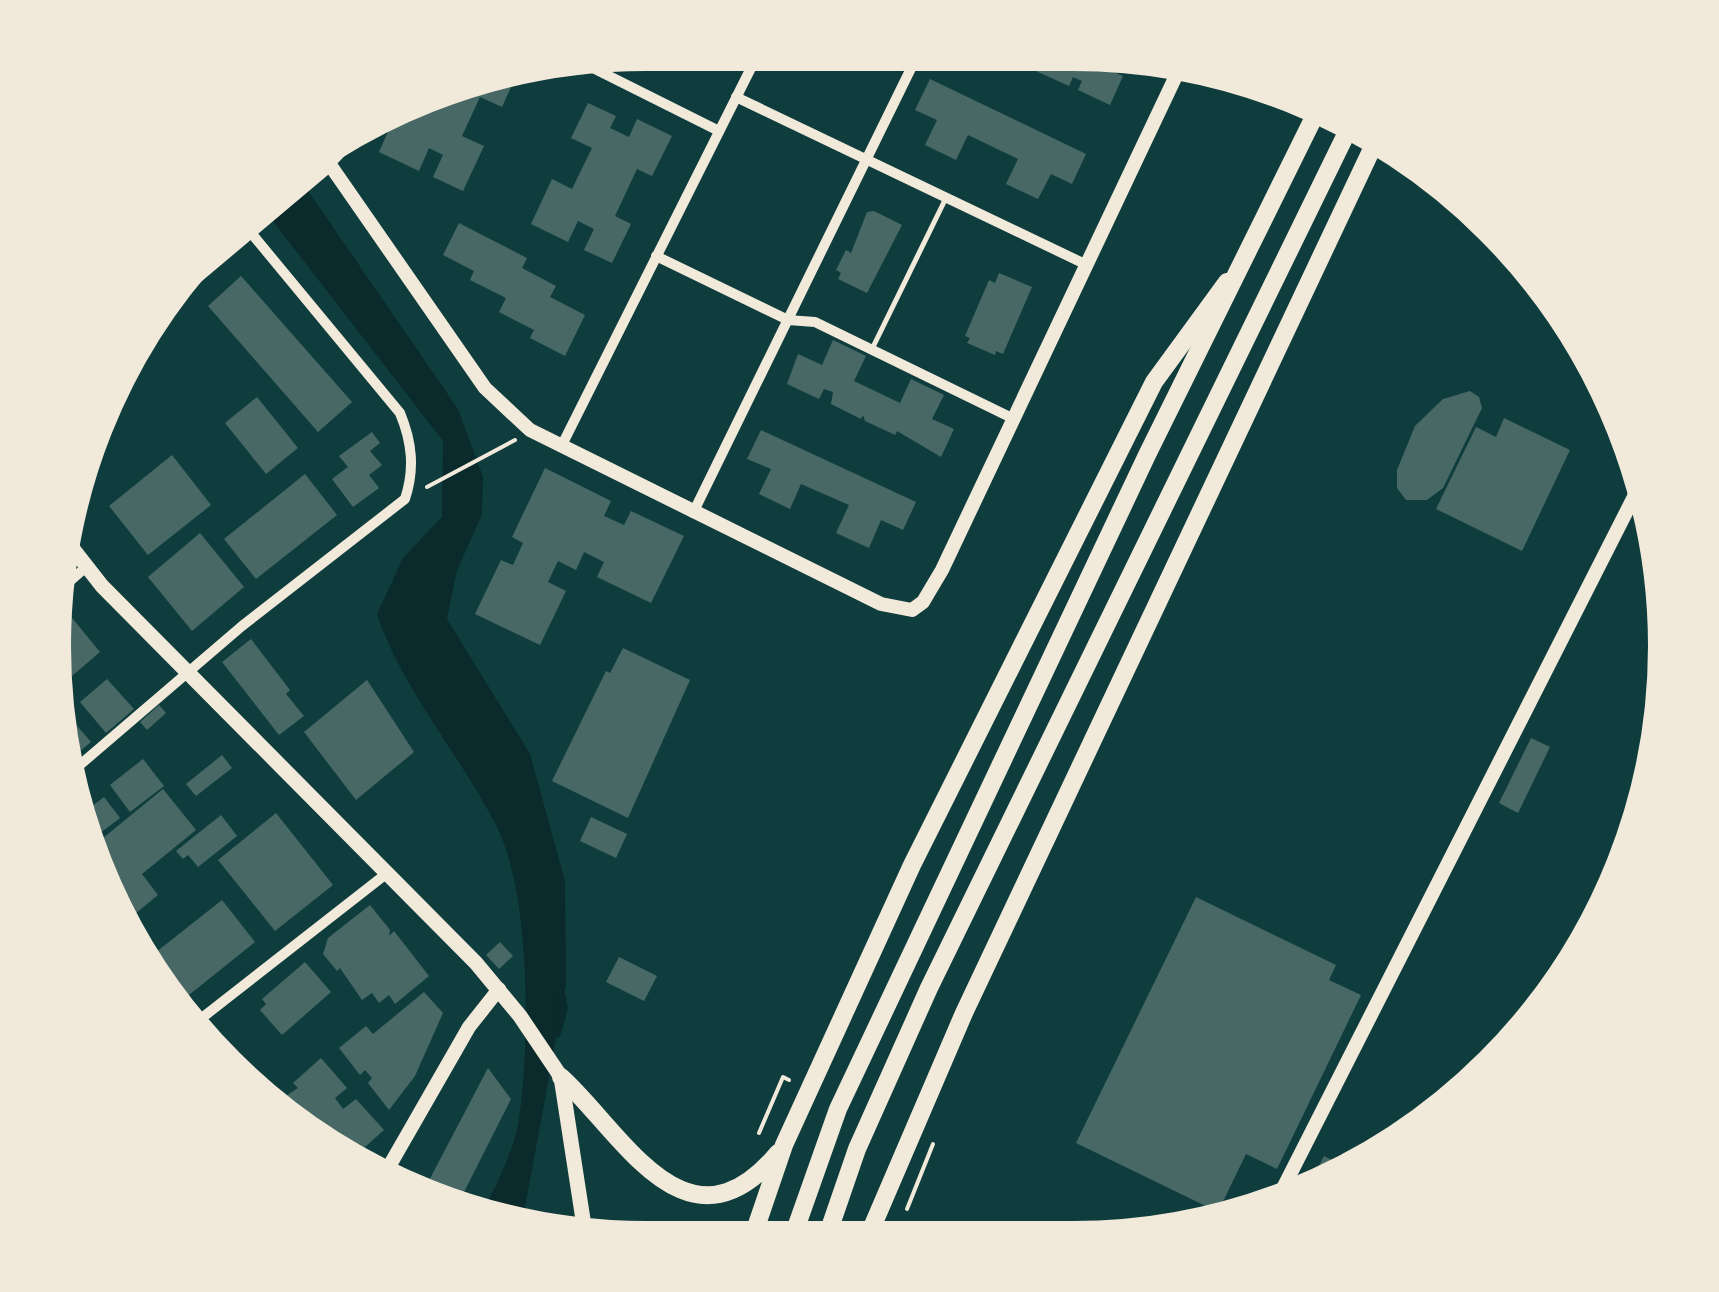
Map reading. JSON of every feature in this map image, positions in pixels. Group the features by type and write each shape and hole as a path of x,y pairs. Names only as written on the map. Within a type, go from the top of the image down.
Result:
{"highway":[{"path":"797,1227 838,1109 1147,455 1252,250 1314,118"},
{"path":"830,1227 857,1149 928,988 1346,134"},
{"path":"872,1227 964,1013 1372,148"},
{"path":"756,1227 784,1145 905,879 1154,382 1252,250"},
{"path":"561,1077 641,1166 665,1182 698,1194 728,1190 745,1182 784,1145"},
{"path":"879,1227 882,1204"}],"main road":[{"path":"73,551 85,568 499,989 520,1016 561,1077 583,1223"}],"street":[{"path":"560,447 752,65"},
{"path":"693,513 913,65"},
{"path":"591,68 719,130"},
{"path":"327,161 485,388 530,430 881,604 912,610 932,589 1177,75"},
{"path":"736,97 1087,265"},
{"path":"196,278 255,232 343,151"},
{"path":"78,767 405,499 412,476 410,436 400,413 255,232"},
{"path":"656,256 788,320 815,322 1014,420"},
{"path":"1284,1187 1634,497"},
{"path":"69,582 85,568"},
{"path":"201,1019 386,874"},
{"path":"388,1167 469,1027 499,989"}],"lane":[{"path":"872,350 946,198"}],"path":[{"path":"405,499 530,430"},
{"path":"759,1133 783,1078"},
{"path":"907,1209 934,1142"}],"water":[{"path":"300,179 458,409 483,477 482,515 457,570 447,619 530,754 565,881 566,984 524,1214 486,1204 514,1142 523,1087 525,969 516,889 496,825 416,696 377,614 403,558 442,517 443,441 263,209"}],"building":[{"path":"1022,65 1103,66 1123,76 1110,105 1078,90 1082,81 1073,77 1069,86"},
{"path":"930,79 1086,154 1072,184 1051,174 1038,199 1006,184 1018,159 968,135 956,160 925,145 937,120 915,110"},
{"path":"514,81 502,107 480,97 462,136 484,146 463,191 433,177 443,155 429,148 419,171 379,152 392,124 414,114 421,117 425,109"},
{"path":"588,103 616,116 610,128 629,137 637,119 672,136 652,176 637,169 615,216 631,224 612,263 584,250 594,229 578,221 568,242 531,224 552,179 572,189 592,148 571,138"},
{"path":"874,211 902,225 867,293 838,279 841,273 836,270 846,250 851,253 867,212"},
{"path":"459,223 527,258 522,268 556,286 550,297 585,315 565,356 530,338 534,330 499,312 506,298 470,280 474,271 443,255"},
{"path":"999,273 1032,287 1003,354 996,351 995,355 967,343 970,338 965,336 989,280 995,283"},
{"path":"241,276 352,402 318,432 208,306"},
{"path":"833,340 866,356 854,381 900,403 911,379 944,395 932,419 954,429 941,457 897,431 895,435 865,421 863,415 861,419 831,404 833,392 824,389 819,399 787,384 798,354 822,365"},
{"path":"1470,391 1479,397 1482,408 1443,488 1427,500 1406,500 1397,488 1397,470 1415,426 1443,399"},
{"path":"257,397 298,448 266,474 225,423"},
{"path":"1504,418 1570,450 1522,551 1436,509 1476,427 1496,437"},
{"path":"761,430 916,502 903,530 881,520 869,548 836,533 849,505 801,484 790,509 759,494 771,469 747,459"},
{"path":"372,432 380,443 370,451 382,465 369,475 379,488 353,507 332,479 348,467 339,456"},
{"path":"172,455 211,505 148,555 109,506"},
{"path":"545,468 611,501 604,516 624,525 631,511 684,536 651,603 597,577 604,562 584,552 576,570 558,561 548,582 566,591 540,645 475,614 501,560 513,565 523,543 512,537"},
{"path":"305,474 337,515 256,579 224,539"},
{"path":"200,533 244,587 192,631 148,577"},
{"path":"66,615 100,652 66,681 65,646"},
{"path":"251,639 290,690 286,694 304,716 279,735 222,662"},
{"path":"623,648 690,680 628,818 552,781 606,671 610,673"},
{"path":"107,679 134,709 106,733 80,702"},
{"path":"367,680 414,752 356,800 304,732"},
{"path":"159,705 166,713 147,730 140,722"},
{"path":"69,717 91,742 75,755"},
{"path":"1531,738 1550,747 1518,813 1499,803"},
{"path":"222,755 232,768 196,796 186,784"},
{"path":"143,759 164,786 130,812 110,785"},
{"path":"163,789 196,830 142,874 158,895 132,916 99,841"},
{"path":"104,797 120,818 97,835 89,809"},
{"path":"276,813 333,885 275,931 218,860"},
{"path":"221,815 237,836 198,867 188,855 183,859 176,851"},
{"path":"591,817 627,834 616,858 580,841"},
{"path":"1196,897 1336,965 1329,980 1361,995 1277,1169 1246,1154 1220,1208 1213,1209 1076,1143"},
{"path":"222,900 255,942 184,999 154,954"},
{"path":"370,905 390,930 389,936 394,931 429,976 395,1004 389,995 379,1003 372,993 362,1000 340,968 337,971 323,954 328,938"},
{"path":"500,942 513,956 499,969 486,955"},
{"path":"619,957 657,976 644,1001 606,982"},
{"path":"305,962 331,992 282,1035 260,1010 266,1004 262,999"},
{"path":"424,992 443,1013 415,1076 389,1110 368,1083 372,1078 365,1070 360,1075 339,1048 366,1026 373,1034"},
{"path":"321,1058 347,1088 335,1098 343,1109 356,1099 384,1130 360,1152 282,1099 298,1088 293,1083"},
{"path":"488,1068 511,1099 462,1197 427,1184"},
{"path":"1324,1156 1338,1163 1330,1167 1315,1174"}],"waterway":[{"path":"557,1033 564,1008 561,994"}]}
